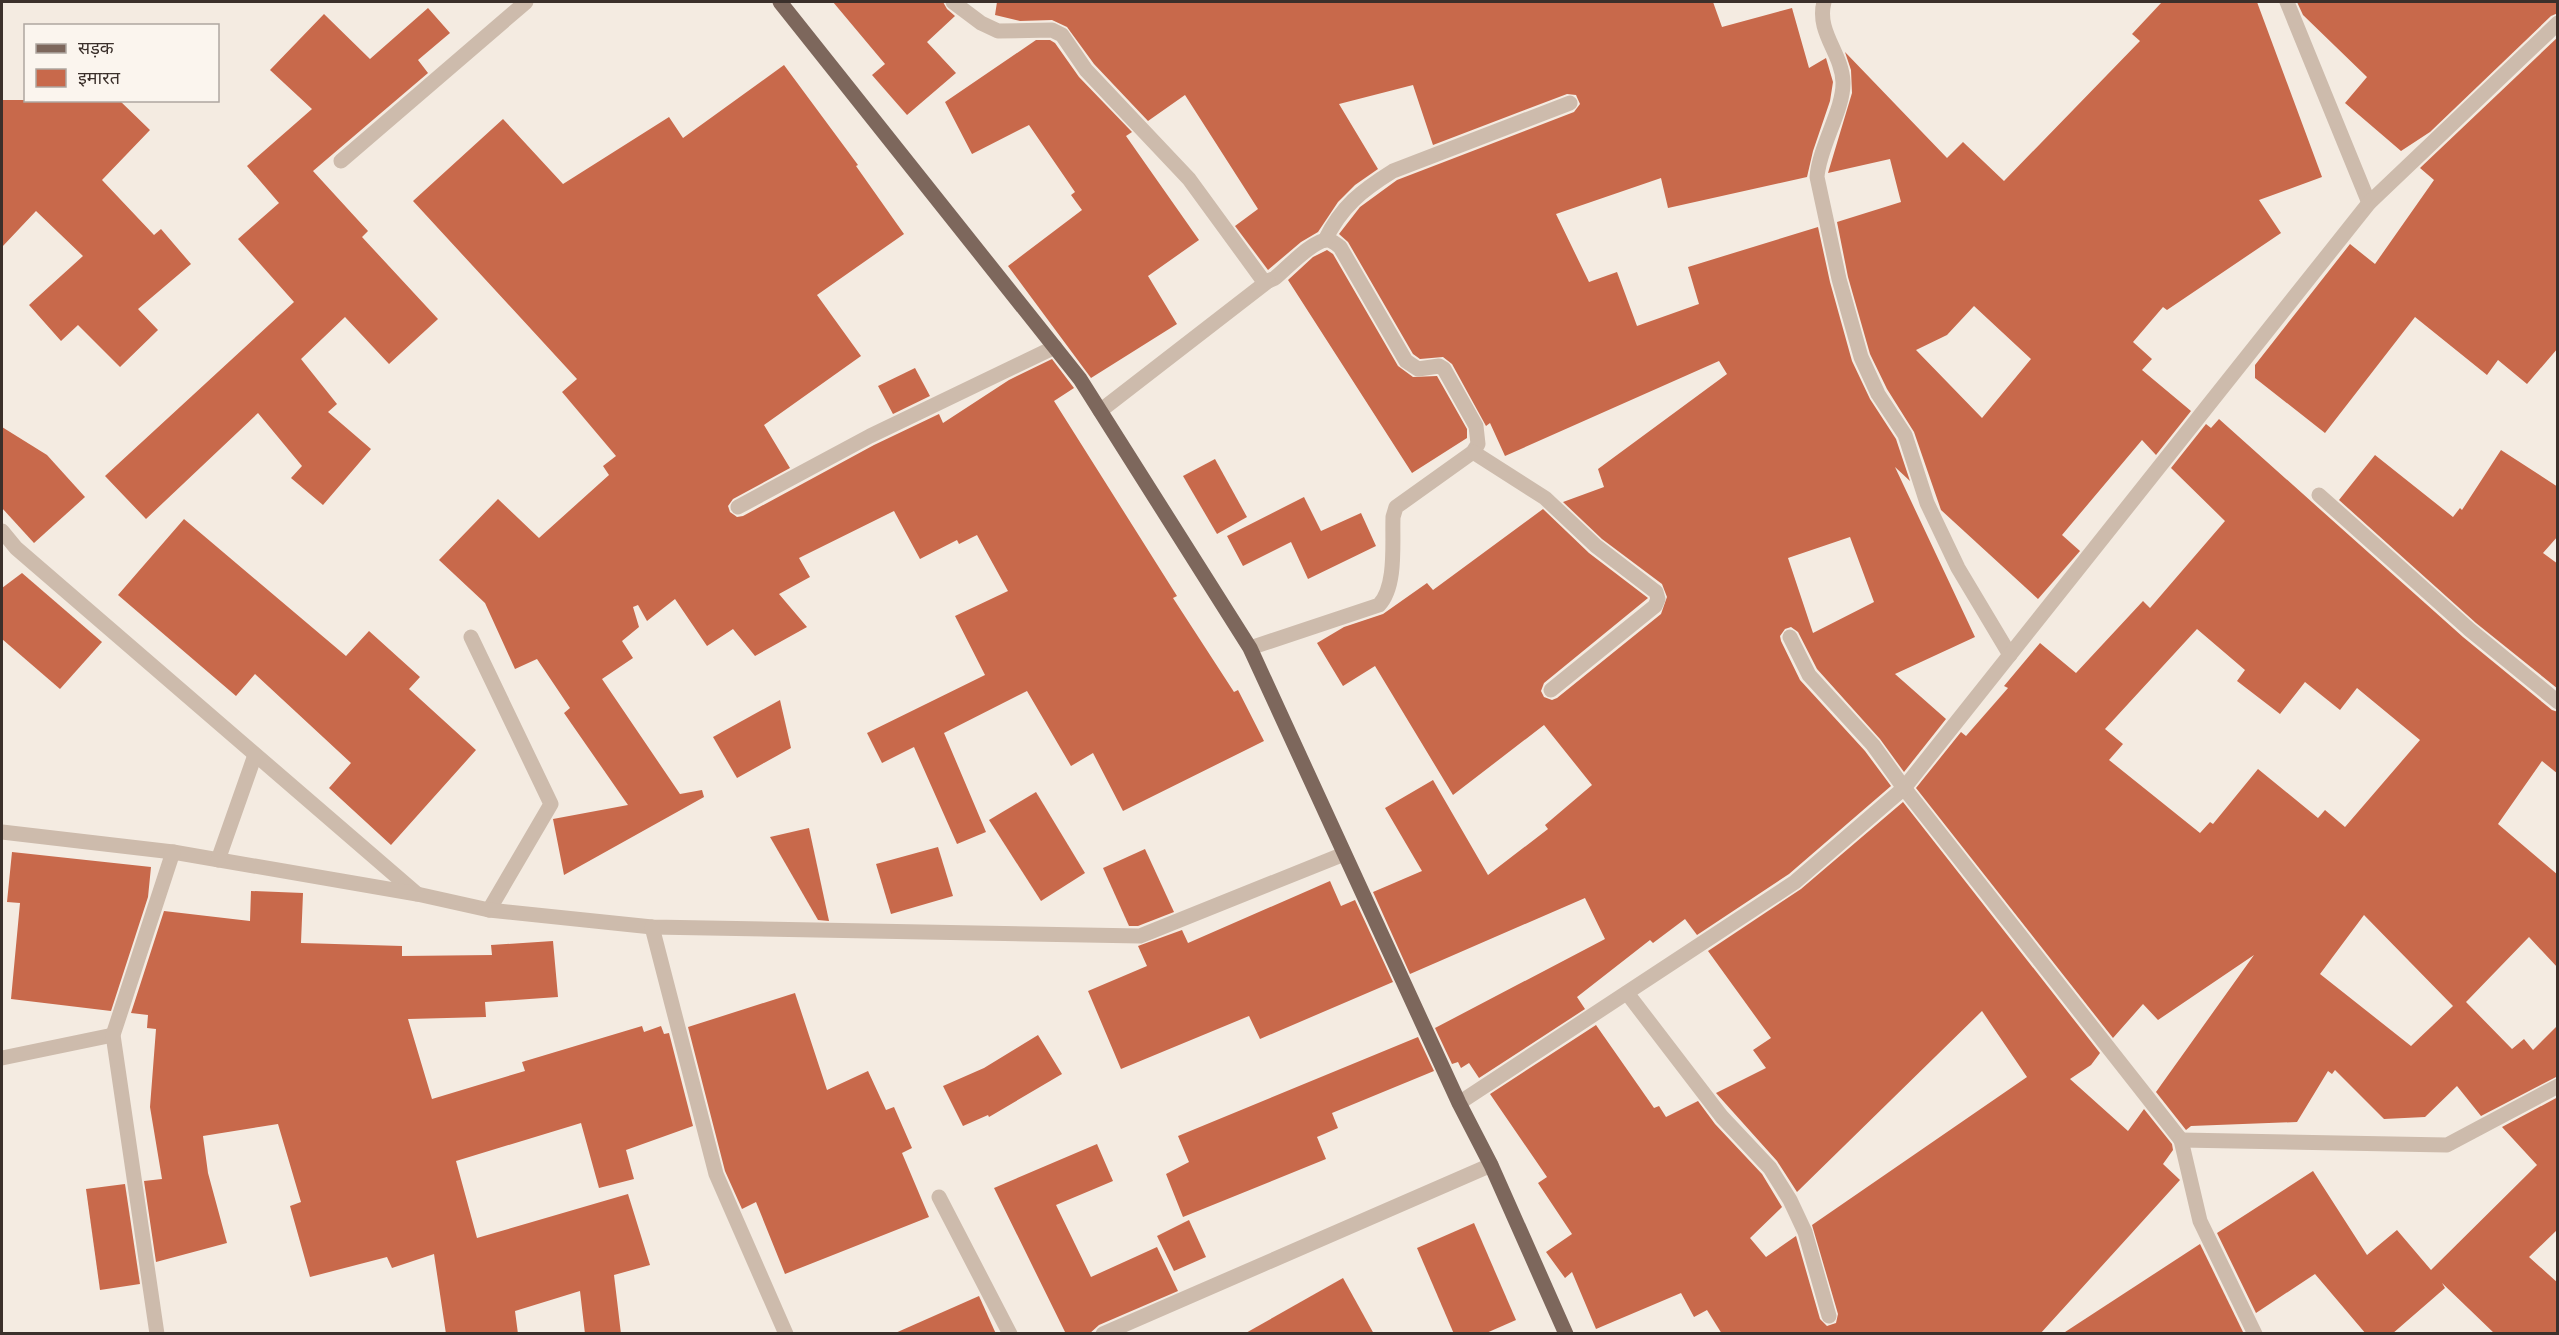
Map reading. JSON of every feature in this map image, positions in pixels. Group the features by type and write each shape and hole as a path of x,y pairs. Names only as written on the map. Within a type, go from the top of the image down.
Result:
{"main road":[{"path":"780,2 1080,379 1250,648 1459,1103 1491,1165 1566,1334"}],"street":[{"path":"341,161 526,2"},
{"path":"953,2 988,28 998,31 1052,30 1062,35 1086,70 1189,179 1256,273 1268,281"},
{"path":"1824,2 1822,24 1842,72 1843,89 1818,164 1818,184 1839,279 1857,344 1878,394 1905,435 1927,503 1958,568 2010,655"},
{"path":"2288,2 2369,203"},
{"path":"1459,1103 1795,882 1904,788 2369,203 2557,23"},
{"path":"1325,240 1336,219 1351,202 1371,184 1393,171 1570,103"},
{"path":"1100,411 1268,281 1275,279 1317,243 1325,240 1332,241 1340,247 1406,362 1418,369 1439,366 1448,374 1476,426 1478,444 1473,452 1396,507 1393,517 1390,586 1386,597 1379,604 1250,648"},
{"path":"738,507 870,436 1055,347"},
{"path":"1473,452 1545,498 1596,546 1656,592 1658,599 1655,606 1551,690"},
{"path":"2319,495 2470,630 2558,702"},
{"path":"2,531 16,548 417,894"},
{"path":"471,636 551,804 489,910"},
{"path":"1790,637 1809,675 1873,745 1904,788 2181,1140 2200,1221 2255,1334"},
{"path":"218,860 255,755"},
{"path":"2,832 173,852 417,894 489,910 652,927 1140,936 1344,854"},
{"path":"157,1334 113,1035 173,852"},
{"path":"652,927 716,1174 786,1334"},
{"path":"1627,993 1722,1117 1770,1168 1790,1200 1805,1232 1829,1316"},
{"path":"2,1058 113,1035"},
{"path":"2181,1140 2447,1145 2558,1086"},
{"path":"1103,1334 1491,1165"},
{"path":"939,1197 1010,1334"}],"building":[{"path":"833,2 943,2 955,16 927,42 956,73 907,115 872,75 885,64"},
{"path":"997,2 1713,2 1722,27 1792,8 1809,68 1826,58 1833,82 1830,101 1807,177 1668,208 1661,178 1556,214 1589,282 1617,272 1637,326 1699,304 1688,267 1818,227 1830,282 1852,361 1870,399 1896,439 1910,481 1895,467 1975,637 1895,674 1946,719 1904,772 1880,739 1817,669 1798,632 1791,627 1785,629 1780,636 1781,641 1800,680 1865,751 1891,786 1789,874 1697,935 1685,919 1653,943 1650,940 1577,997 1585,1009 1479,1078 1469,1063 1461,1068 1458,1062 1452,1064 1435,1028 1605,939 1585,898 1410,974 1373,892 1422,871 1385,808 1433,780 1488,875 1548,829 1545,825 1592,785 1544,725 1453,795 1375,666 1343,686 1317,643 1344,627 1383,614 1427,583 1433,590 1543,509 1589,553 1648,598 1544,683 1541,691 1544,697 1552,700 1557,698 1661,614 1667,597 1662,584 1602,539 1563,502 1604,487 1598,469 1727,374 1719,361 1505,456 1490,423 1486,426 1452,364 1443,357 1420,359 1413,354 1348,242 1339,234 1360,207 1397,180 1574,112 1580,104 1576,95 1567,94 1433,145 1413,85 1339,104 1378,169 1355,185 1338,202 1318,232 1301,242 1268,270 1235,226 1258,209 1185,95 1148,121 1094,64 1067,27 1052,20 1020,21 995,15","holes":["1850,537 1874,602 1813,633 1788,558"]},
{"path":"2162,2 2257,2 2322,177 2259,200 2281,233 2167,310 2163,307 2133,342 2152,359 2142,370 2191,411 2156,455 2142,440 2062,535 2080,551 2038,599 1941,510 1914,432 1887,389 1870,354 1848,277 1837,222 1901,202 1890,159 1828,173 1852,93 1851,70 1845,52 1947,158 1963,142 2004,181 2140,41 2132,34","holes":["1974,306 2031,359 1982,418 1916,350 1947,335"]},
{"path":"2297,2 2558,2 2558,13 2551,16 2430,132 2401,151 2345,103 2367,77 2303,15"},
{"path":"428,8 450,33 418,60 428,73 313,171 368,231 362,237 438,319 389,364 345,317 301,359 337,404 328,412 371,449 323,505 291,478 302,466 258,413 146,519 105,476 294,302 238,239 279,203 247,166 312,109 270,70 324,14 370,59"},
{"path":"2558,37 2558,348 2527,384 2498,360 2487,375 2415,317 2325,433 2255,378 2255,365 2350,244 2375,264 2434,180 2420,168"},
{"path":"1036,40 1050,40 1055,43 1079,77 1132,132 1126,136 1199,240 1148,276 1177,324 1091,378 1008,266 1082,210 1071,195 1075,192 1029,125 972,154 945,102"},
{"path":"784,65 858,165 856,166 904,234 817,295 861,356 764,425 790,468 733,499 728,506 730,512 737,517 743,516 874,445 939,414 943,423 1009,380 1052,359 1074,388 1054,401 1177,596 1173,598 1234,692 1238,690 1264,741 1123,811 1093,753 1071,766 1027,691 944,733 986,832 957,844 914,747 882,763 867,733 985,675 955,616 1008,591 977,535 959,544 957,540 920,559 894,511 799,558 810,577 779,594 807,627 755,656 733,629 707,646 675,599 647,621 638,605 633,607 639,627 622,641 633,658 602,679 680,794 702,790 704,797 564,875 553,819 628,805 564,713 570,708 537,659 515,669 485,603 439,560 498,499 539,538 609,475 603,466 616,456 562,392 577,379 413,201 503,119 563,184 669,117 683,138"},
{"path":"2,100 121,102 150,130 102,180 154,235 161,229 191,264 138,309 158,330 120,367 78,325 61,341 29,305 83,256 36,211 2,247"},
{"path":"1327,250 1333,254 1398,366 1413,377 1437,376 1467,429 1467,438 1412,473 1288,280 1313,257"},
{"path":"915,368 930,396 893,414 878,386"},
{"path":"2219,419 2463,637 2552,710 2558,712 2558,774 2542,761 2498,824 2558,875 2558,968 2529,937 2466,1002 2512,1049 2524,1039 2533,1050 2558,1025 2558,1076 2481,1116 2457,1086 2425,1117 2384,1119 2335,1070 2332,1074 2328,1071 2297,1122 2191,1126 2186,1130 2156,1092 2254,955 2158,1020 2143,1004 2113,1038 1916,788 1961,732 1966,736 2008,688 2004,686 2040,643 2076,673 2143,601 2150,608 2225,521 2171,468 2206,424 2211,428","holes":["2197,629 2245,670 2237,681 2280,714 2305,682 2340,710 2357,688 2420,740 2345,827 2325,810 2318,818 2258,769 2213,824 2210,822 2200,833 2109,760 2123,744 2105,729","2364,915 2453,1006 2411,1046 2320,974"]},
{"path":"2,427 47,455 85,497 34,543 2,508"},
{"path":"2501,450 2558,487 2558,536 2543,553 2558,564 2558,689 2476,623 2339,500 2375,455 2453,517 2460,508 2462,510"},
{"path":"1215,459 1247,517 1217,534 1183,476"},
{"path":"1304,497 1321,531 1361,513 1376,546 1308,579 1291,542 1243,566 1227,536"},
{"path":"184,519 346,656 369,631 420,677 409,689 476,750 391,845 329,788 351,763 255,674 236,696 118,595"},
{"path":"22,573 102,642 60,689 2,639 2,588"},
{"path":"780,700 791,748 737,778 713,737"},
{"path":"1036,792 1085,873 1041,901 989,820"},
{"path":"1903,802 2100,1053 2091,1065 2070,1079 2128,1131 2144,1109 2172,1144 2173,1150 2163,1164 2180,1180 2040,1334 1722,1334 1707,1310 1694,1317 1681,1293 1596,1329 1572,1272 1565,1278 1546,1252 1572,1234 1538,1183 1547,1177 1490,1094 1596,1025 1654,1108 1659,1106 1666,1117 1698,1101 1715,1124 1762,1174 1782,1207 1750,1238 1766,1257 1796,1236 1820,1319 1827,1326 1836,1323 1838,1314 1812,1225 2027,1077 1982,1011 1797,1192 1777,1161 1716,1093 1766,1068 1753,1050 1771,1038 1708,951 1801,889"},
{"path":"809,828 829,921 818,920 770,837"},
{"path":"938,847 953,896 891,914 876,864"},
{"path":"1145,849 1174,912 1138,926 1129,926 1103,868"},
{"path":"12,852 151,867 148,897 111,1011 11,999 20,903 7,902"},
{"path":"1330,881 1341,906 1355,900 1393,982 1260,1039 1249,1016 1121,1069 1088,991 1147,966 1138,946 1182,930 1188,943"},
{"path":"251,891 303,893 301,943 402,946 402,956 492,955 491,945 553,941 558,997 485,1002 486,1017 408,1019 432,1099 525,1071 522,1062 642,1026 644,1032 661,1026 664,1034 669,1033 693,1126 626,1150 634,1179 599,1188 581,1123 456,1161 477,1238 628,1194 650,1265 614,1275 621,1334 585,1334 580,1291 515,1311 518,1334 446,1334 434,1254 392,1268 387,1257 310,1277 290,1206 301,1202 278,1124 203,1136 208,1173 227,1243 156,1262 144,1181 162,1179 150,1107 156,1029 147,1028 148,1015 131,1013 164,911 250,921"},
{"path":"795,993 827,1090 868,1071 886,1110 894,1107 912,1148 902,1153 929,1217 785,1274 756,1202 742,1209 725,1171 688,1027"},
{"path":"1038,1035 1062,1074 989,1117 988,1115 963,1126 943,1086 984,1068"},
{"path":"1418,1037 1434,1071 1332,1113 1338,1128 1317,1137 1326,1159 1183,1217 1166,1174 1189,1162 1178,1136"},
{"path":"2558,1097 2558,1229 2529,1257 2558,1283 2558,1334 2495,1334 2442,1283 2445,1288 2392,1334 2366,1334 2315,1274 2256,1313 2217,1233 2313,1171 2367,1255 2397,1230 2431,1270 2537,1165 2502,1127"},
{"path":"1097,1144 1113,1181 1056,1205 1091,1277 1157,1247 1178,1291 1099,1325 1089,1334 1066,1334 994,1188"},
{"path":"125,1184 140,1284 100,1290 86,1189"},
{"path":"1189,1220 1206,1257 1174,1271 1157,1236"},
{"path":"1474,1223 1516,1320 1484,1334 1454,1334 1417,1248"},
{"path":"2200,1244 2244,1334 2062,1334"},
{"path":"1343,1278 1374,1334 1244,1334"},
{"path":"979,1296 996,1334 893,1334"}]}
